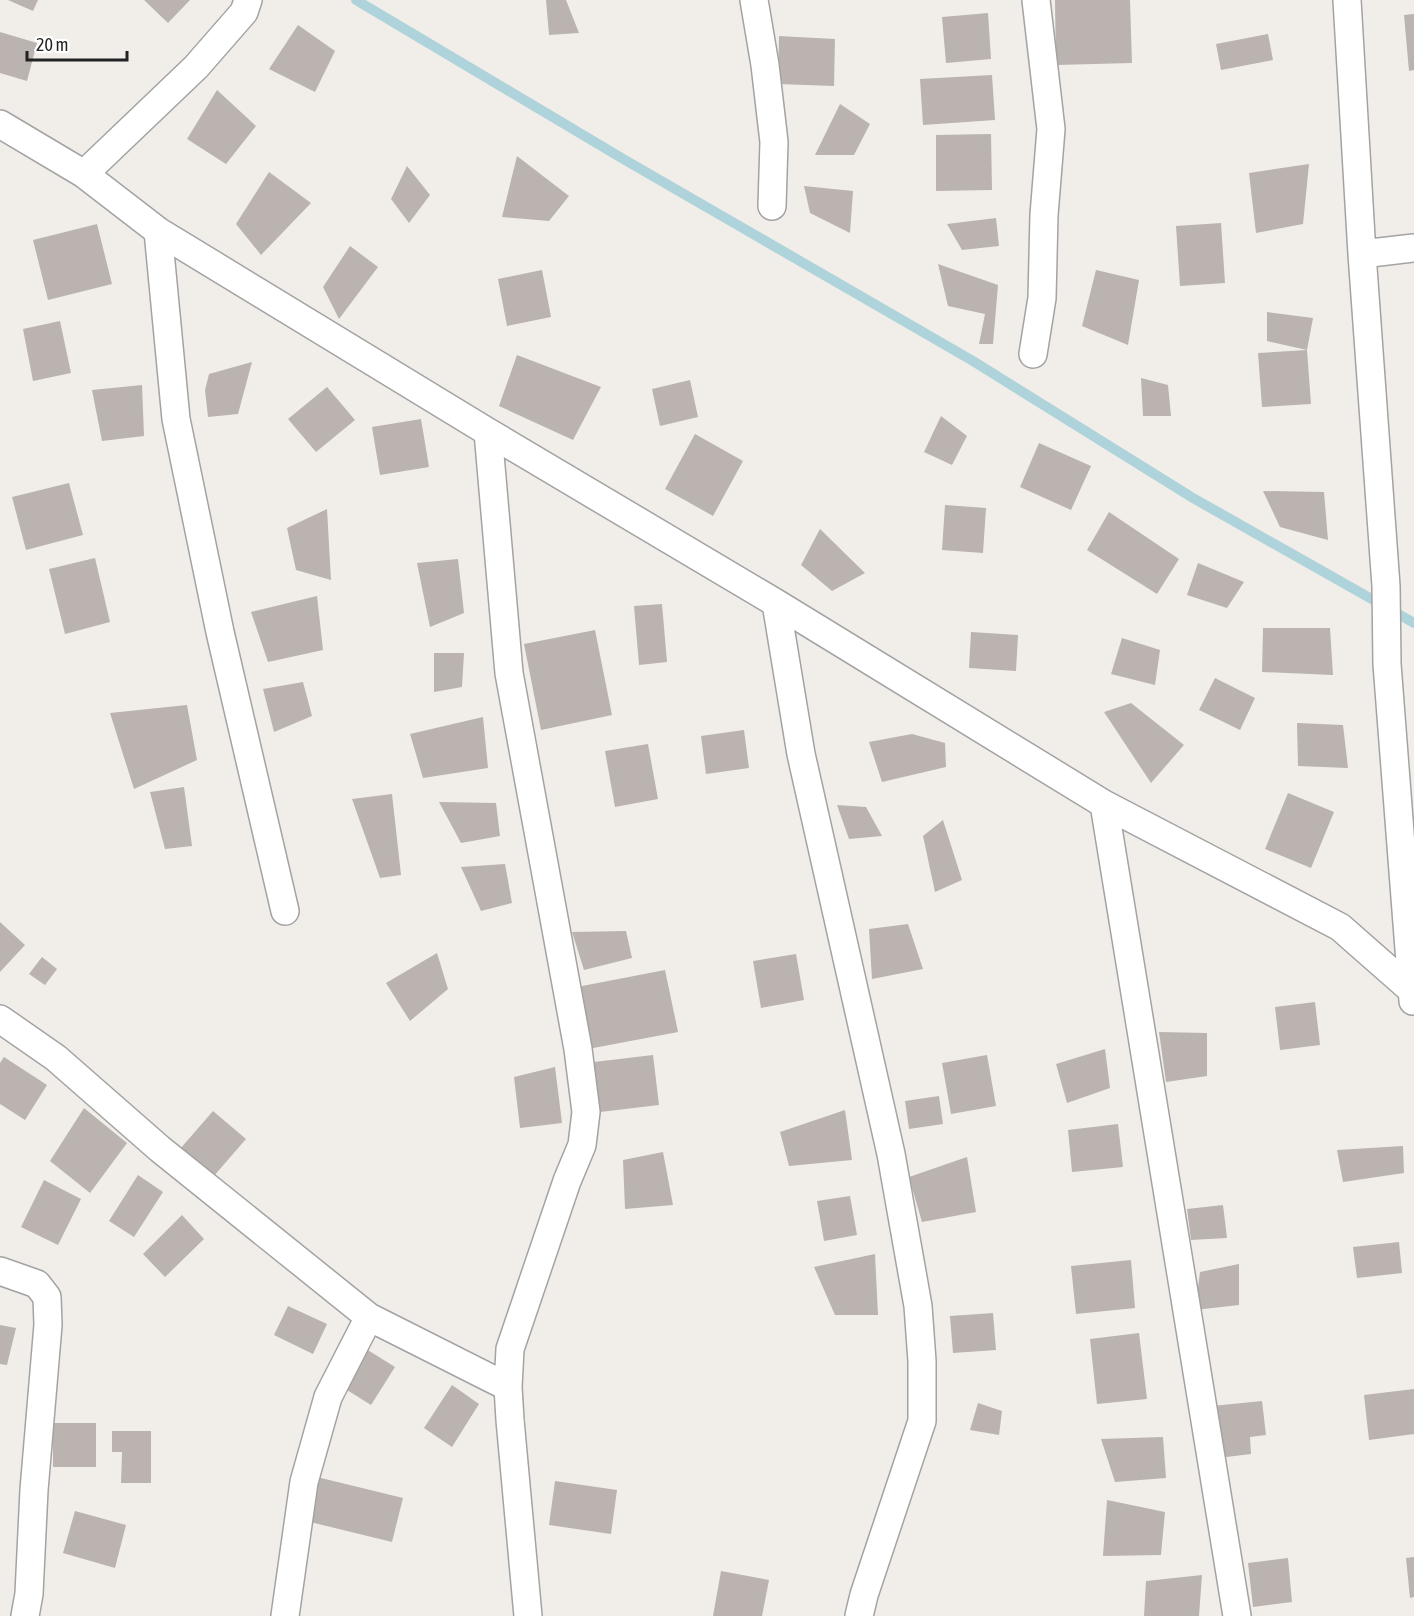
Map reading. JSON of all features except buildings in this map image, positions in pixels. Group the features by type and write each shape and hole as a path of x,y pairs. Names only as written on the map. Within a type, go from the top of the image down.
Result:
{"street":[{"path":"84,174 196,67 244,12 248,0"},
{"path":"754,0 765,65 774,142 772,206"},
{"path":"1033,354 1042,298 1044,215 1051,129 1036,0"},
{"path":"1347,0 1362,254 1386,586 1387,664 1413,998"},
{"path":"0,124 84,174 158,231 488,432 776,603 1104,804 1340,927 1413,998"},
{"path":"158,231 176,419 220,632 285,911"},
{"path":"1362,254 1414,248"},
{"path":"488,432 509,673 578,1049 586,1112 582,1145 567,1181 510,1350 508,1387 510,1420 528,1616"},
{"path":"776,603 801,754 891,1154 918,1305 922,1361 922,1421 864,1596 860,1616"},
{"path":"1104,804 1237,1616"},
{"path":"0,1019 56,1058 160,1149 369,1317 508,1387"},
{"path":"0,1271 37,1284 47,1297 48,1325 34,1490 29,1594 25,1616"},
{"path":"285,1616 304,1482 328,1397 369,1317"}],"waterway":[{"path":"356,0 625,160 973,361 1193,498 1414,623"}]}
